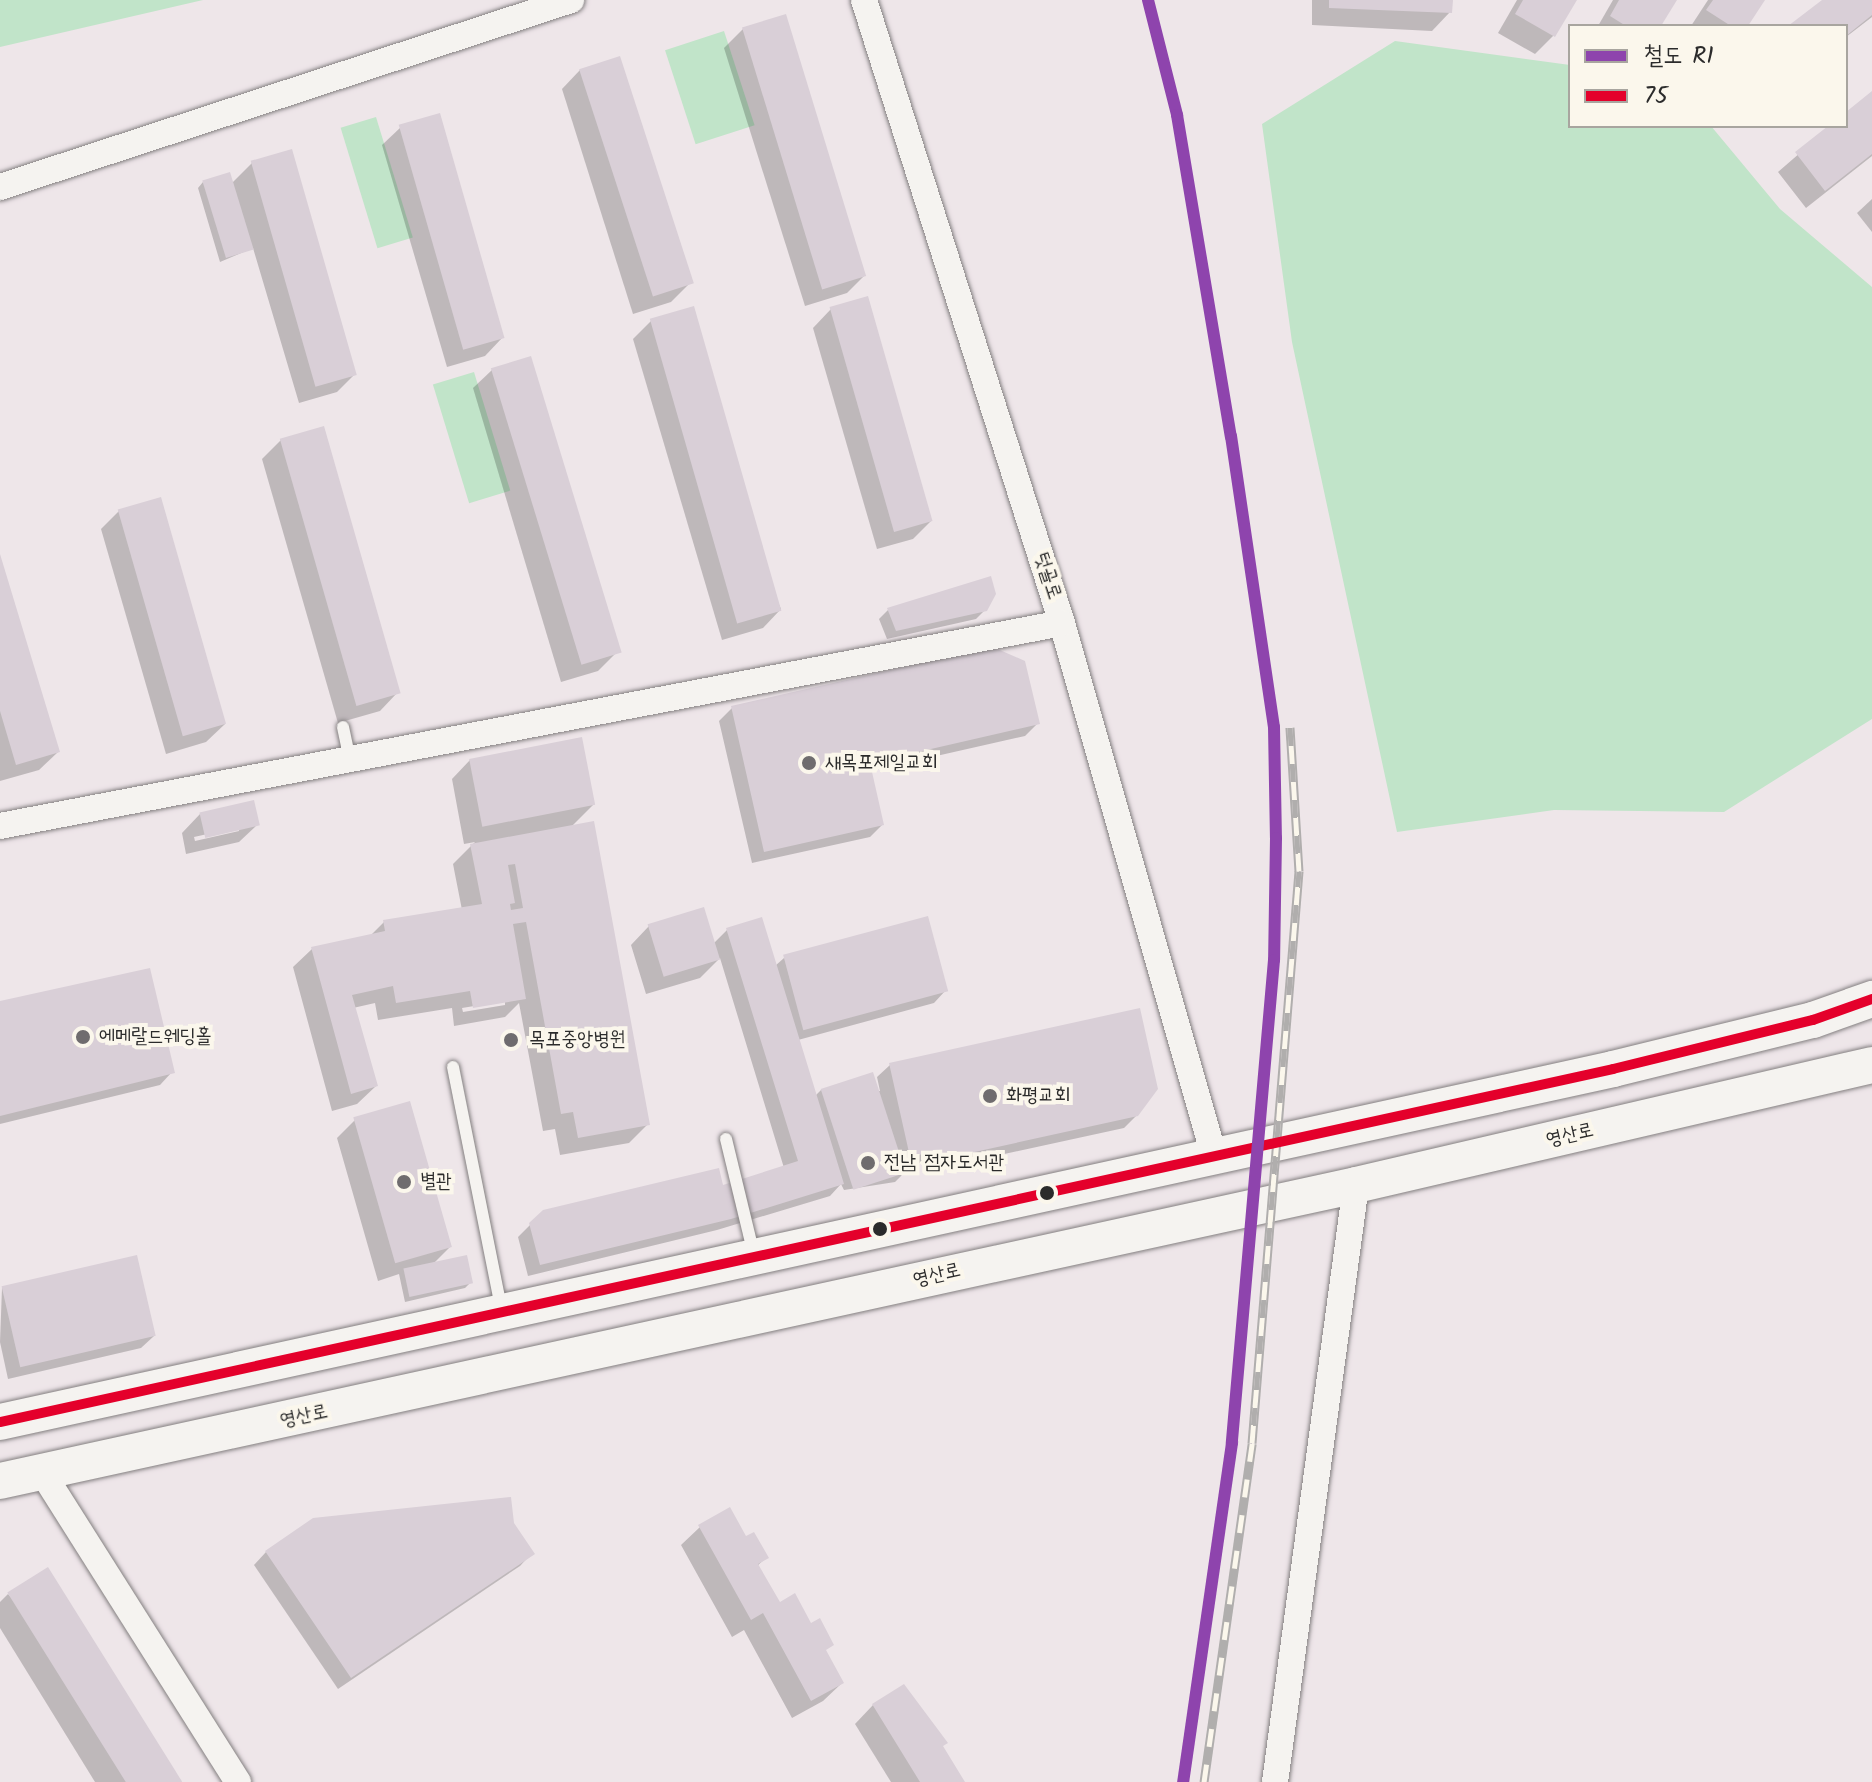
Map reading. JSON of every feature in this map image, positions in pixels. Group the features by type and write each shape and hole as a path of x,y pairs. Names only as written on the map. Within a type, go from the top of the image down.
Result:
{"street":[{"path":"0,187 571,0"},
{"name":"텃골로","path":"864,0 1062,623 1214,1156"},
{"path":"0,826 1062,623"},
{"path":"0,1422 1613,1069 1813,1020 1872,999"},
{"name":"영산로","path":"0,1481 1356,1185 1872,1065"},
{"path":"1275,1782 1356,1185"},
{"path":"42,1472 238,1782"}],"lane":[{"path":"343,727 350,759"},
{"path":"453,1067 502,1311"},
{"path":"726,1139 754,1255"}],"green space":[{"path":"0,0 203,0 0,47"},
{"path":"724,31 755,125 696,144 665,50"},
{"path":"1395,41 1568,65 1568,128 1713,128 1780,209 1872,287 1872,719 1724,812 1554,810 1397,832 1292,342 1262,124"},
{"path":"376,117 413,237 377,248 341,128"},
{"path":"474,372 510,491 469,503 433,385"}],"building":[{"path":"1329,0 1453,0 1452,13 1329,8"},
{"path":"1523,0 1577,0 1555,37 1515,14"},
{"path":"1619,0 1677,0 1662,24 1623,24 1610,16"},
{"path":"1713,0 1765,0 1749,24 1728,24 1706,10"},
{"path":"1822,0 1872,0 1872,15 1848,34 1848,24 1791,24"},
{"path":"786,14 866,276 822,289 742,27"},
{"path":"620,56 694,283 653,297 579,69"},
{"path":"1872,91 1872,154 1825,191 1795,152 1825,128 1848,128 1848,110"},
{"path":"440,113 504,338 463,350 399,125"},
{"path":"292,149 357,375 315,387 251,161"},
{"path":"230,172 254,249 226,258 202,180"},
{"path":"868,296 932,521 894,532 830,307"},
{"path":"694,306 781,611 737,623 650,319"},
{"path":"531,356 622,652 581,665 491,368"},
{"path":"324,426 401,693 356,706 280,439"},
{"path":"161,497 226,724 183,736 118,509"},
{"path":"0,554 60,752 16,765 0,711"},
{"path":"991,576 996,594 987,611 896,631 887,608"},
{"path":"993,647 1025,661 1040,724 870,763 884,825 764,852 731,706"},
{"path":"582,737 595,805 482,827 469,759"},
{"path":"254,800 260,825 205,838 199,813"},
{"path":"594,821 650,1125 578,1138 573,1112 561,1114 526,922 513,924 526,999 473,1008 470,991 396,1003 393,986 352,995 378,1086 351,1094 311,947 385,931 383,920 482,904 470,844","holes":["515,864 523,908 511,910 510,904 515,903 508,865"]},
{"path":"704,907 720,960 664,977 648,924"},
{"path":"928,916 948,991 803,1030 783,955"},
{"path":"762,917 844,1184 731,1219 540,1265 529,1223 543,1210 719,1168 723,1185 798,1161 726,928"},
{"name":"에메랄드웨딩홀","path":"150,968 175,1073 0,1116 0,1001"},
{"path":"1140,1008 1158,1089 1138,1116 938,1160 936,1151 910,1157 889,1063"},
{"path":"873,1072 906,1173 853,1190 821,1089"},
{"name":"별관","path":"410,1101 452,1247 395,1263 353,1117"},
{"path":"137,1255 156,1336 20,1367 2,1286"},
{"path":"467,1255 473,1283 409,1297 403,1269"},
{"path":"511,1497 514,1523 535,1554 351,1678 265,1551 313,1518"},
{"path":"730,1507 746,1536 754,1532 769,1558 758,1564 780,1602 795,1593 811,1623 820,1618 834,1645 826,1650 844,1683 811,1701 763,1613 751,1620 698,1525"},
{"path":"48,1567 182,1782 126,1782 7,1592"},
{"path":"904,1684 948,1743 943,1746 965,1782 920,1782 872,1704"}],"railway":[{"path":"1204,1782 1252,1443 1299,871 1290,727"}],"rail line":[{"name":"R1","path":"1148,0 1177,115 1231,436 1274,727 1274,960 1232,1443 1183,1782"}],"transit line":[{"name":"75","path":"0,1422 1613,1069 1813,1020 1872,999"}],"place":[{"name":"새목포제일교회","path":"809,763"},
{"name":"에메랄드웨딩홀","path":"83,1037"},
{"name":"목포중앙병원","path":"511,1040"},
{"name":"화평교회","path":"990,1096"},
{"name":"전남 점자도서관","path":"868,1163"},
{"name":"별관","path":"404,1182"}]}
